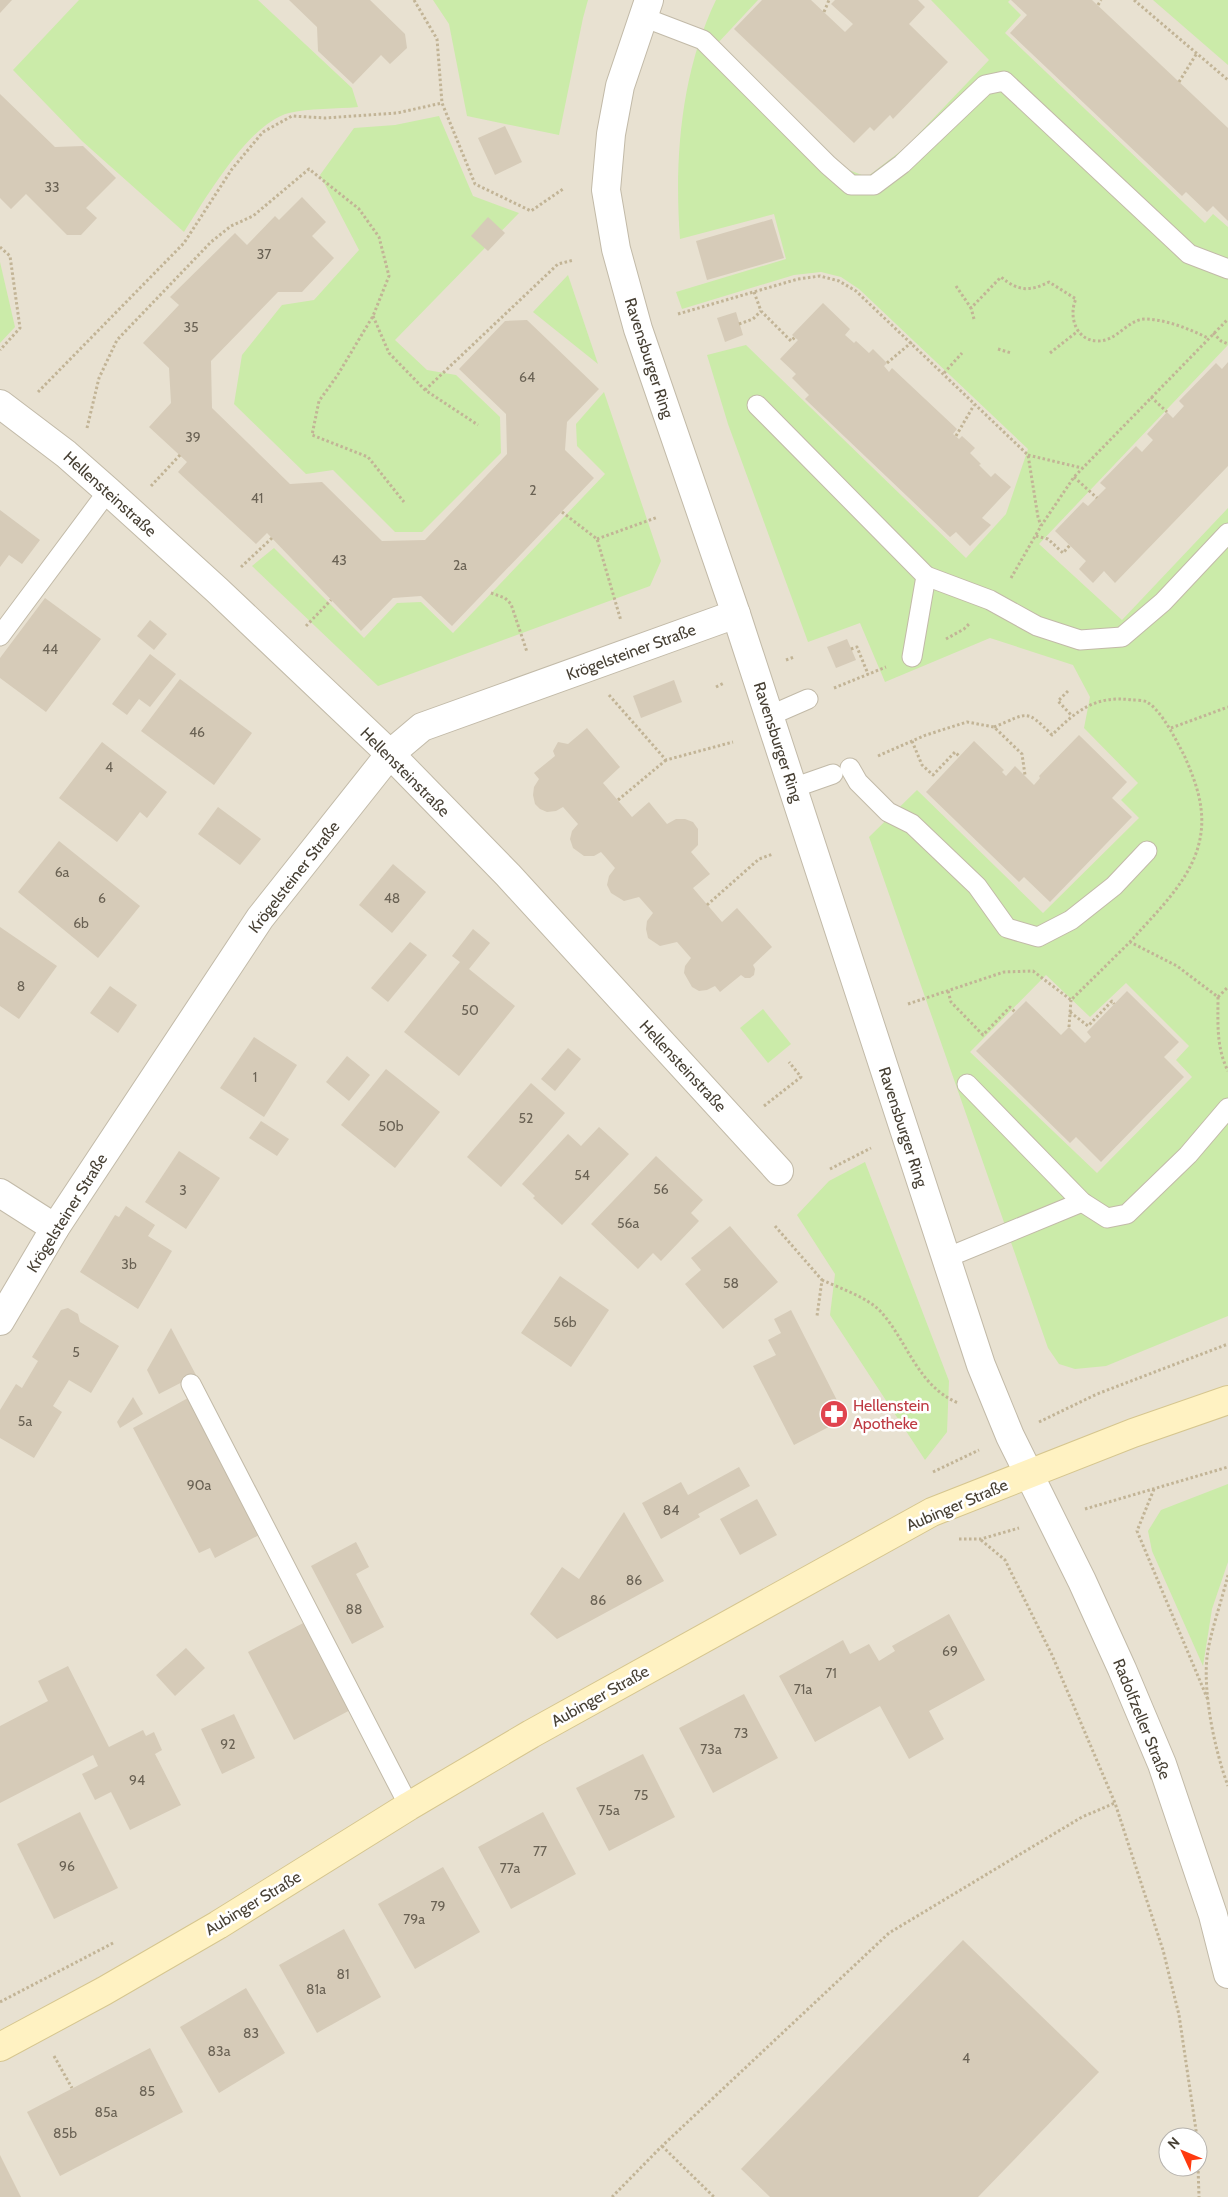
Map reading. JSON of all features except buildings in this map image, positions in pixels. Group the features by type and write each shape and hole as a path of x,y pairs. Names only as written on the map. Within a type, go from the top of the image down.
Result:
{"main road":[{"name":"Aubinger Straße","path":"0,2047 104,1991 218,1925 409,1806 538,1730 932,1512 1146,1428 1228,1400"}],"street":[{"name":"Ravensburger Ring","path":"646,8 620,86 611,134 606,190 618,257 638,328 736,614 981,1365 1010,1436 1029,1474"},
{"name":"Hellensteinstraße","path":"0,404 66,454 108,490 390,754 508,875 779,1171"},
{"name":"Krögelsteiner Straße","path":"0,1321 55,1228 260,918 390,754 422,727 736,614"},
{"path":"0,1194 55,1228"},
{"name":"Radolfzeller Straße","path":"1029,1474 1122,1668 1162,1764 1213,1915 1228,1974"}],"lane":[{"path":"646,8 703,40 828,165 851,185 874,186 902,164 985,85 1004,81 1189,254 1228,269"},
{"path":"757,406 926,576 990,600 1037,626 1080,640 1122,637 1163,602 1228,533"},
{"path":"0,636 108,490"},
{"path":"912,657 926,576"},
{"path":"769,716 808,699"},
{"path":"793,788 842,771 858,782 888,812 912,824 977,886 1007,928 1038,937 1071,920 1114,886 1147,852"},
{"path":"967,1084 1082,1202 1106,1218 1127,1214 1188,1155 1228,1108"},
{"path":"946,1258 1082,1202"},
{"path":"191,1384 409,1806"}],"path":[{"path":"414,0 437,38 442,103 475,184 530,212 563,190"},
{"path":"824,12 829,0"},
{"path":"1098,5 1101,0"},
{"path":"1134,0 1228,80"},
{"path":"1179,82 1197,53"},
{"path":"34,396 184,243 232,169 263,132 292,116 324,118 398,114 442,103"},
{"path":"66,454 86,433 99,378 117,340 211,242 231,226 253,216 309,169 359,209 379,238 389,276 373,316 319,402 312,435 368,457 404,502"},
{"path":"0,247 10,256 20,328 0,350"},
{"path":"426,390 558,264 574,260"},
{"path":"678,314 798,279 820,276 839,281 856,291 912,342 974,405 1028,455 1082,468"},
{"path":"971,308 1001,277 1009,284 1022,289 1035,289 1049,282 1076,298 1073,314 1074,323 1078,331 1088,339 1098,341 1109,339 1124,331 1131,323 1145,319 1180,326 1208,338"},
{"path":"956,286 971,308 974,319"},
{"path":"754,292 761,312 791,341 795,337"},
{"path":"739,324 753,320 761,312"},
{"path":"373,316 389,353 426,390 478,425"},
{"path":"990,600 1012,576 1041,526 1074,477 1228,319"},
{"path":"1050,353 1078,331"},
{"path":"1213,333 1221,341 1228,344"},
{"path":"888,362 912,342"},
{"path":"998,349 1011,353"},
{"path":"944,373 962,353"},
{"path":"1151,397 1167,412"},
{"path":"956,436 974,405"},
{"path":"129,510 180,455"},
{"path":"1028,455 1041,526"},
{"path":"1074,477 1097,498"},
{"path":"562,512 597,539 617,610"},
{"path":"597,539 658,517"},
{"path":"1036,536 1048,539 1063,553 1070,545"},
{"path":"217,590 272,538"},
{"path":"491,592 505,598 511,604 539,686"},
{"path":"304,628 331,600"},
{"path":"851,649 856,647 868,674"},
{"path":"599,663 610,697 666,760"},
{"path":"1068,691 1058,701 1072,716"},
{"path":"877,756 912,741 967,722 994,727 1026,714 1034,716 1052,735 1072,716 1094,702 1121,698 1147,702 1170,728 1196,782 1202,812 1200,840 1192,865 1174,892 1130,942 1071,1000 1069,1026"},
{"path":"1170,728 1228,707"},
{"path":"994,727 1022,754 1025,775"},
{"path":"912,741 922,765 933,776 955,752 959,756"},
{"path":"618,800 666,760 733,742"},
{"path":"707,905 759,859 774,854"},
{"path":"1130,942 1177,966 1218,997"},
{"path":"908,1004 1004,972 1033,971 1071,1000"},
{"path":"1228,987 1218,997 1218,1034 1221,1056 1228,1071"},
{"path":"948,991 951,1002 983,1035 1010,1007 1015,1012"},
{"path":"1070,1012 1088,1026 1112,1001 1114,1004"},
{"path":"738,1127 801,1077 789,1062"},
{"path":"830,1169 871,1148"},
{"path":"775,1226 822,1280 874,1305 883,1314 920,1373 949,1399 958,1403"},
{"path":"817,1316 822,1280"},
{"path":"931,1474 1098,1394 1228,1344"},
{"name":"Aubinger Straße","path":"957,1540 981,1539 1228,1467"},
{"path":"1154,1489 1137,1531 1208,1700"},
{"path":"981,1539 1005,1560 1052,1655 1115,1803 1163,1950 1179,2015 1196,2127"},
{"path":"1228,1575 1207,1657 1209,1714 1221,1768 1228,1786"},
{"path":"612,2197 662,2146 889,1933 1082,1817 1115,1803"},
{"path":"64,2073 72,2088"},
{"path":"662,2146 714,2197"},
{"path":"1199,2177 1200,2197"}],"shaded area":[{"path":"0,0 1228,0 1228,2197 0,2197"}],"green space":[{"path":"79,0 258,0 352,88 358,107 297,111 274,120 259,131 244,146 216,182 184,232 82,141 13,70"},
{"path":"433,0 588,0 559,135 467,116 449,24"},
{"path":"716,0 758,0 717,44 822,150 849,170 867,177 906,147 989,60 931,0 1010,0 1008,2 1021,15 1005,33 1205,223 1213,214 1228,227 1228,345 1039,544 1122,620 1228,508 1228,1316 1106,1366 1075,1369 1059,1364 1048,1348 869,837 917,790 1043,913 1139,818 1121,800 1138,783 1084,728 1090,697 1073,665 990,638 885,682 860,623 808,642 728,424 707,355 746,345 966,558 1006,514 1028,449 859,289 841,277 821,272 794,275 682,309 676,292 786,259 774,214 680,239 678,178 683,117 688,86 704,28","holes":["1046,975 1090,1017 1126,983 1189,1046 1176,1060 1192,1077 1097,1173 970,1052"]},
{"path":"1153,0 1228,0 1228,65"},
{"path":"439,116 473,196 519,213 395,340 427,370 456,375 500,417 501,453 422,532 395,532 333,470 306,474 234,404 242,355 282,305 314,300 359,250 320,175 354,128 395,125"},
{"path":"0,262 15,327 0,343"},
{"path":"568,275 598,364 533,312"},
{"path":"604,392 661,561 650,586 378,686 252,566 274,548 364,638 397,603 421,602 453,633 605,474 577,446 576,424"},
{"path":"763,1009 791,1044 768,1063 740,1028"},
{"path":"865,1162 949,1381 947,1432 925,1460 830,1315 835,1274 797,1215 829,1181"},
{"path":"1228,1484 1228,1562 1212,1609 1203,1666 1152,1551 1148,1531 1161,1510"}],"place":[{"name":"Hellenstein Apotheke","path":"834,1414"}]}
